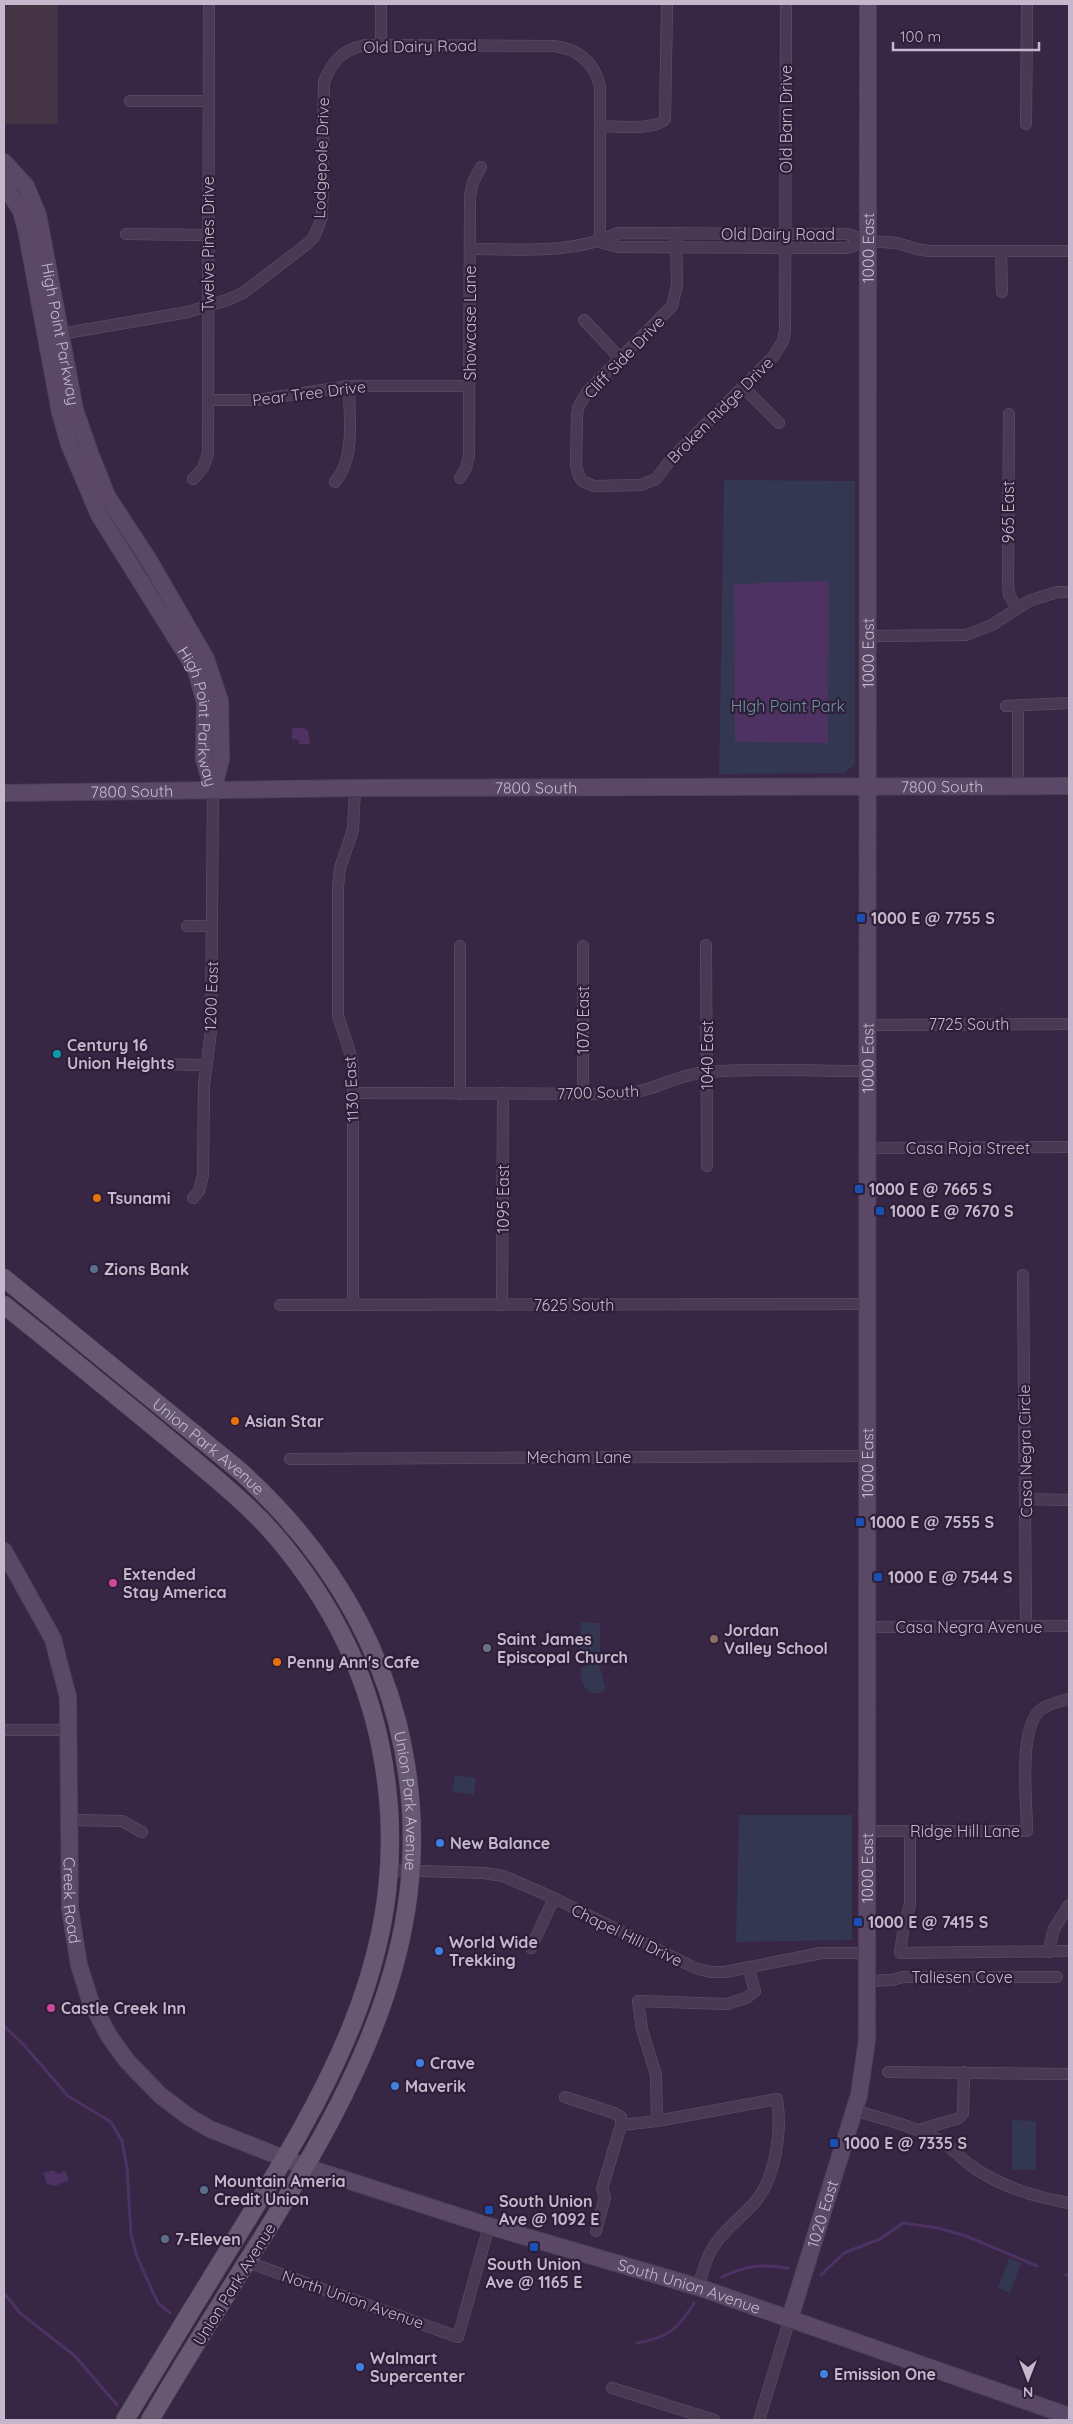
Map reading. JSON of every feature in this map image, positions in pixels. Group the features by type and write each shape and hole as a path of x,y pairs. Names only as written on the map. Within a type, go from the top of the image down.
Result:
{"main road":[{"name":"Union Park Avenue","path":"4,1278 104,1358 262,1491 300,1531 331,1573 361,1626 383,1674 404,1754 410,1797 411,1870 403,1932 394,1971 380,2012 350,2084 306,2167 150,2420"},
{"name":"Union Park Avenue","path":"4,1305 93,1376 235,1496 278,1538 311,1582 334,1619 348,1647 362,1680 374,1719 388,1791 390,1870 379,1942 360,2007 326,2084 286,2160 125,2420"},
{"path":"141,2420 159,2385 160,2381 153,2374"}],"street":[{"name":"Twelve Pines Drive","path":"193,479 203,468 208,453 209,4"},
{"path":"381,4 381,45"},
{"path":"600,126 652,126 662,123 666,119 667,4"},
{"name":"Old Barn Drive","path":"786,4 786,234"},
{"name":"1000 East","path":"854,2110 864,2073 868,2040 868,4"},
{"path":"1026,4 1026,124"},
{"name":"Old Dairy Road","path":"336,58 354,47 381,45 565,47 584,58 597,75 600,91 600,242"},
{"name":"Lodgepole Drive","path":"53,335 208,307 243,293 307,244 318,229 323,204 324,82 336,58"},
{"path":"130,101 209,101"},
{"name":"High Point Parkway","path":"4,162 26,186 38,215 53,335"},
{"name":"Showcase Lane","path":"460,478 466,468 468,455 470,196 473,182 481,168"},
{"name":"High Point Parkway","path":"4,184 21,211 53,335 76,410 107,496 150,562 206,659 220,701 221,759 213,790"},
{"path":"126,234 209,235"},
{"name":"Old Dairy Road","path":"600,242 618,234 846,234 867,241"},
{"name":"Cliff Side Drive","path":"582,480 576,466 578,408 587,392 672,306 677,285 676,234"},
{"name":"Broken Ridge Drive","path":"582,480 594,486 633,486 656,478 671,458 774,357 783,341 784,248 786,234"},
{"path":"867,241 897,243 929,251 1069,251"},
{"name":"Old Dairy Road","path":"600,242 618,247 846,248 867,241"},
{"path":"470,250 558,249 600,242"},
{"path":"1002,251 1002,292"},
{"path":"584,320 620,358"},
{"path":"335,482 343,473 348,457 349,386"},
{"name":"Pear Tree Drive","path":"208,400 257,400 349,386 470,386"},
{"path":"744,387 779,423"},
{"name":"965 East","path":"1009,414 1008,582 1009,595 1017,608"},
{"path":"868,636 966,635 992,625 1017,608 1042,596 1069,592"},
{"path":"1006,706 1018,707 1069,703"},
{"path":"1018,707 1018,786"},
{"name":"7800 South","path":"4,793 355,788 1069,786"},
{"name":"1130 East","path":"353,1304 354,1093 352,1059 338,1016 338,876 353,830 355,788"},
{"name":"1200 East","path":"193,1198 199,1191 203,1175 206,1065 211,1031 213,790"},
{"path":"187,926 212,926"},
{"name":"1040 East","path":"706,945 706,1166"},
{"path":"460,946 460,1094"},
{"name":"1070 East","path":"583,946 583,1094"},
{"name":"7725 South","path":"868,1025 1069,1024"},
{"path":"149,1064 206,1065"},
{"name":"7700 South","path":"354,1093 636,1093 650,1090 674,1078 707,1072 868,1071"},
{"name":"1095 East","path":"502,1304 503,1093"},
{"name":"Casa Roja Street","path":"867,1148 1069,1147"},
{"name":"Casa Negra Circle","path":"1024,1274 1026,1626"},
{"name":"7625 South","path":"280,1305 867,1304"},
{"name":"Mecham Lane","path":"290,1459 868,1456"},
{"path":"1025,1499 1069,1500"},
{"name":"Creek Road","path":"4,1551 53,1639 68,1697 70,1909 76,1946 90,2000 108,2036 148,2084 189,2117 228,2137 306,2167"},
{"name":"Casa Negra Avenue","path":"868,1627 1069,1626"},
{"name":"Ridge Hill Lane","path":"868,1831 1027,1831 1026,1741 1030,1724 1042,1708 1069,1699"},
{"path":"4,1730 68,1730"},
{"path":"69,1820 122,1821 142,1832"},
{"path":"910,1831 910,1904 902,1932 900,1953 1069,1951"},
{"name":"Chapel Hill Drive","path":"390,1870 484,1873 503,1876 554,1898 695,1968 710,1972 821,1953 868,1953"},
{"path":"531,1948 554,1898"},
{"path":"1048,1952 1054,1929 1069,1905"},
{"path":"657,2121 656,2075 642,2029 638,2001 727,2004 746,1998 755,1990 748,1967"},
{"name":"Taliesen Cove","path":"868,1981 892,1980 903,1977 1057,1977"},
{"path":"888,2072 1069,2074"},
{"path":"919,2130 959,2118 963,2113 964,2072"},
{"path":"565,2097 621,2117 621,2125 602,2189 606,2197 596,2231"},
{"path":"621,2125 657,2121 777,2099 780,2114 779,2135 764,2189 756,2201 710,2251 698,2287"},
{"path":"854,2110 919,2130 942,2141 970,2165 996,2181 1024,2192 1069,2203"},
{"name":"1020 East","path":"790,2318 854,2110"},
{"name":"South Union Avenue","path":"306,2167 489,2226 698,2287 1069,2416"},
{"name":"North Union Avenue","path":"247,2262 458,2337 489,2226"},
{"path":"759,2420 790,2318"},
{"path":"612,2388 714,2420"}],"shaded area":[{"path":"4,4 58,4 58,124 4,124"},
{"path":"829,581 828,743 735,742 734,584"},
{"path":"292,728 304,728 308,731 310,744 299,744 299,740 292,739"},
{"path":"52,2170 59,2174 65,2171 69,2180 55,2186 47,2184 43,2173"}],"green space":[{"name":"HIgh Point Park","path":"724,480 855,481 855,764 845,773 719,774"},
{"path":"581,1622 600,1623 600,1655 580,1655"},
{"path":"594,1662 599,1663 606,1690 600,1693 590,1692 583,1685 582,1680 581,1668"},
{"path":"455,1775 476,1778 474,1795 452,1792"},
{"path":"739,1815 852,1815 852,1940 736,1942"},
{"path":"1012,2120 1036,2121 1036,2170 1012,2170"},
{"path":"1009,2258 1021,2263 1010,2293 998,2288"}],"waterway":[{"path":"4,2026 23,2044 68,2096 111,2122 122,2141 127,2168 131,2234 137,2257 158,2303 170,2313"},
{"path":"821,2275 844,2253 880,2239 903,2223 938,2228 966,2236 1037,2266"},
{"path":"722,2277 754,2266 788,2268"},
{"path":"4,2293 20,2313 75,2356 117,2405"},
{"path":"637,2343 656,2338 671,2331 683,2320 694,2303"}],"place":[{"name":"1000 E @ 7755 S","path":"861,918"},
{"name":"Century 16 Union Heights","path":"57,1054"},
{"name":"1000 E @ 7665 S","path":"859,1189"},
{"name":"Tsunami","path":"97,1198"},
{"name":"1000 E @ 7670 S","path":"880,1211"},
{"name":"Zions Bank","path":"94,1269"},
{"name":"Asian Star","path":"235,1421"},
{"name":"1000 E @ 7555 S","path":"860,1522"},
{"name":"1000 E @ 7544 S","path":"878,1577"},
{"name":"Extended Stay America","path":"113,1583"},
{"name":"Jordan Valley School","path":"714,1639"},
{"name":"Saint James Episcopal Church","path":"487,1648"},
{"name":"Penny Ann's Cafe","path":"277,1662"},
{"name":"New Balance","path":"440,1843"},
{"name":"1000 E @ 7415 S","path":"858,1922"},
{"name":"World Wide Trekking","path":"439,1951"},
{"name":"Castle Creek Inn","path":"51,2008"},
{"name":"Crave","path":"420,2063"},
{"name":"Maverik","path":"395,2086"},
{"name":"1000 E @ 7335 S","path":"834,2143"},
{"name":"Mountain Ameria Credit Union","path":"204,2190"},
{"name":"South Union Ave @ 1092 E","path":"489,2210"},
{"name":"7-Eleven","path":"165,2239"},
{"name":"South Union Ave @ 1165 E","path":"534,2247"},
{"name":"Walmart Supercenter","path":"360,2367"},
{"name":"Emission One","path":"824,2374"}]}
